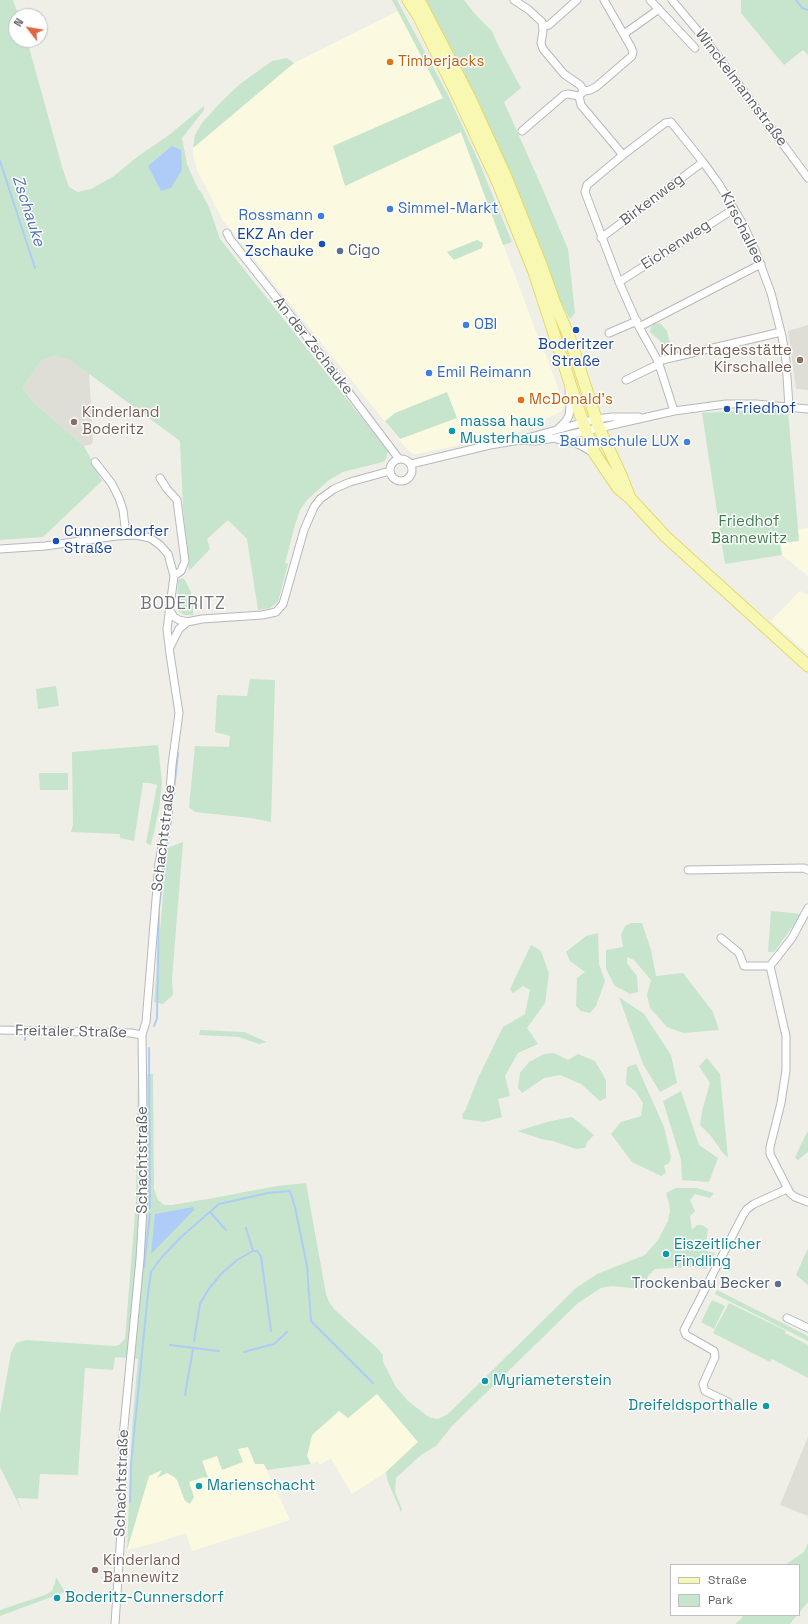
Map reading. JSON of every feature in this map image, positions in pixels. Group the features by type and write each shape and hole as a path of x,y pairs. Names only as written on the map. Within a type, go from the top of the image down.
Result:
{"main road":[{"path":"408,0 419,17 498,183 534,272 569,381 596,454 618,488 630,498 671,542 808,666"},
{"path":"419,0 469,96 506,177 542,267 554,304 569,336 597,423 630,498"}],"street":[{"path":"514,0 529,10 542,22 541,43 543,48 564,74 580,85 582,93 581,105 623,155 587,185 585,192 619,282 658,363 674,411"},
{"path":"543,26 549,26 577,0"},
{"path":"522,131 564,96 568,94 582,93 596,87 632,56 633,52 631,47 604,0"},
{"name":"Winckelmannstraße","path":"650,0 695,48"},
{"name":"Winckelmannstraße","path":"672,0 708,43 808,178"},
{"path":"624,34 659,9"},
{"name":"Kirschallee","path":"623,155 665,123 671,122 703,162 734,208 761,264 771,293 781,332 786,361 789,407"},
{"name":"Birkenweg","path":"602,238 703,162"},
{"name":"Eichenweg","path":"619,282 734,208"},
{"name":"An der Zschauke","path":"227,233 230,239 399,459"},
{"path":"609,333 638,324 761,264"},
{"path":"626,380 658,363 781,332"},
{"path":"557,430 565,422 570,412 569,381"},
{"path":"520,440 535,441 555,438 597,423 632,422 643,417 674,411 726,404 756,404 808,409"},
{"path":"411,464 520,440 557,430 585,427"},
{"path":"555,438 578,444 596,454"},
{"path":"399,459 404,459 411,464 412,473 406,480 398,480 394,478 390,471 392,463 399,459"},
{"path":"95,462 112,484 119,498 123,510 126,535"},
{"path":"170,610 174,617 187,622 228,616 271,614 283,604 304,530 312,511 320,499 334,489 350,482 390,471"},
{"path":"0,549 45,546 126,535 150,538 160,545 168,554 174,576 181,571 185,561 177,500 160,478"},
{"name":"Schachtstraße","path":"115,1624 123,1437 144,1193 142,1035 146,1022 159,863 168,816 172,765 179,712 167,629 174,576"},
{"path":"170,647 179,629 187,622"},
{"path":"688,870 797,868 808,870"},
{"path":"770,966 792,938 808,908"},
{"path":"721,938 739,953 744,966 770,966"},
{"path":"770,966 786,1036 785,1077 781,1102 770,1147 770,1154 787,1190 795,1197 808,1202"},
{"name":"Freitaler Straße","path":"0,1030 131,1033 142,1035"},
{"path":"728,1402 705,1391 703,1384 716,1357 714,1351 686,1336 684,1330 743,1214 754,1204 787,1190"},
{"path":"787,1318 808,1328"}],"shaded area":[{"path":"398,11 443,98 334,146 345,186 461,132 564,405 562,411 519,432 418,454 414,454 409,451 402,443 222,219 197,170 193,154 193,148 294,63"},
{"name":"Kindertagesstätte Kirschallee","path":"808,325 808,390 796,389 788,331"},
{"name":"Kinderland Boderitz","path":"55,356 69,358 89,373 93,442 90,445 84,446 32,401 23,387 42,360"},
{"path":"808,528 808,576 782,555 780,543 799,541 798,529"},
{"path":"800,591 808,595 808,654 771,621"},
{"path":"377,1393 418,1442 386,1472 352,1494 331,1458 320,1465 318,1461 311,1464 307,1457 312,1435 339,1411 348,1418"},
{"path":"251,1436 290,1520 192,1551 186,1533 127,1550 149,1476 173,1465"},
{"path":"808,1437 808,1516 780,1505"}],"green space":[{"path":"0,0 13,0 16,8 8,8 8,48 29,48 63,170 69,187 78,192 91,189 114,176 137,157 169,135 204,106 204,110 182,138 187,164 198,189 209,207 220,239 388,451 386,459 383,462 343,472 329,480 307,500 300,510 295,525 285,563 288,564 278,602 270,608 258,610 247,539 228,520 207,539 210,549 189,571 183,507 180,441 69,359 55,356 42,360 23,387 32,401 84,446 102,481 43,537 0,540"},
{"path":"392,0 397,0 448,95 479,162 512,242 503,245 461,132 345,186 333,146 443,98"},
{"path":"425,0 464,0 475,14 492,31 521,88 504,102 568,249 575,313 570,319 559,301 476,99"},
{"path":"741,0 808,0 808,55 803,50 784,65 741,13"},
{"path":"287,58 294,63 193,148 195,135 202,123 221,102 240,84 272,61"},
{"path":"477,240 483,243 482,248 454,260 447,252"},
{"path":"660,323 667,331 670,343 668,346 663,346 650,332 651,327 654,324"},
{"path":"447,392 457,418 400,439 385,421 395,413"},
{"name":"Friedhof Bannewitz","path":"757,410 788,411 799,541 780,543 782,555 725,564 702,413"},
{"path":"182,578 185,580 191,592 193,615 184,615 177,610 178,580"},
{"path":"250,679 275,680 271,822 251,818 195,812 189,807 195,746 229,747 230,736 215,732 217,695 247,696"},
{"path":"56,686 59,706 38,709 36,689"},
{"path":"158,745 162,783 159,809 151,845 146,843 157,785 150,783 143,783 134,841 120,838 120,834 71,832 73,825 72,752"},
{"path":"39,773 68,773 68,790 40,790"},
{"path":"183,842 172,979 173,995 163,1004 154,1002 167,848"},
{"path":"771,911 802,914 774,952 768,952"},
{"path":"631,923 642,923 651,950 656,976 683,973 713,1012 719,1030 683,1033 667,1027 650,1008 647,995 651,980 634,960 627,957 627,963 637,976 638,992 630,994 615,986 606,969 606,950 623,947 621,935 625,926"},
{"path":"598,933 599,964 605,981 596,1006 590,1013 581,1011 576,1006 577,978 585,972 570,961 566,952 586,936"},
{"path":"531,945 541,951 549,974 545,1003 527,1028 538,1044 518,1053 505,1076 510,1096 498,1099 502,1117 484,1122 463,1119 462,1115 466,1109 478,1078 503,1027 525,1014 530,990 523,986 513,993 510,989"},
{"path":"619,997 644,1014 671,1055 677,1083 660,1092 643,1064"},
{"path":"200,1030 244,1032 267,1042 259,1044 239,1037 199,1035"},
{"path":"554,1053 568,1060 578,1054 595,1061 606,1080 606,1098 600,1101 581,1084 560,1075 544,1078 522,1093 518,1088 520,1073 529,1062 544,1054"},
{"path":"707,1058 720,1074 728,1158 711,1136 700,1125 702,1111 710,1083 699,1066"},
{"path":"636,1064 664,1127 671,1157 669,1163 664,1166 666,1173 661,1176 632,1162 611,1134 621,1122 641,1116 643,1103 636,1092 626,1084 627,1067"},
{"path":"153,1074 154,1189 158,1200 164,1205 172,1205 277,1186 306,1183 326,1294 329,1302 334,1309 383,1355 383,1362 396,1387 408,1401 431,1418 438,1419 448,1414 576,1288 597,1274 645,1255 658,1240 668,1221 670,1211 666,1193 676,1188 696,1188 714,1193 710,1198 695,1194 690,1200 695,1211 690,1216 692,1230 697,1225 702,1225 708,1229 706,1244 702,1246 708,1252 715,1253 707,1269 691,1267 655,1269 648,1276 645,1285 640,1289 612,1286 601,1288 578,1303 452,1426 436,1446 421,1455 396,1478 395,1492 402,1509 401,1512 388,1482 386,1472 418,1442 377,1394 348,1418 339,1411 312,1435 307,1456 311,1464 267,1470 264,1464 255,1464 248,1447 238,1449 243,1462 222,1470 217,1456 202,1461 208,1477 189,1482 194,1497 190,1504 185,1501 177,1480 174,1477 167,1473 157,1478 162,1470 149,1476 127,1550 132,1427 138,1359 115,1357 113,1370 85,1368 78,1475 40,1474 38,1499 17,1498 22,1511 0,1467 0,1414 11,1353 16,1343 26,1340 114,1346 119,1345 125,1339 136,1202 138,1075"},
{"path":"681,1091 699,1145 718,1158 709,1182 682,1180 681,1160 663,1101"},
{"path":"572,1117 594,1135 587,1142 585,1148 576,1149 518,1131 547,1122"},
{"path":"808,1131 808,1152 798,1160 795,1158"},
{"path":"808,1250 808,1285 796,1275"},
{"path":"717,1290 808,1336 808,1341 715,1294"},
{"path":"712,1300 725,1306 714,1329 701,1322"},
{"path":"729,1303 786,1331 785,1333 808,1345 808,1378 772,1359 770,1362 713,1333"},
{"path":"808,1543 808,1602 800,1612 800,1564 786,1564 804,1552"},
{"path":"56,1577 65,1592 0,1616 0,1610 45,1595 52,1591"},
{"path":"743,1616 796,1616 790,1624 735,1624"}],"water":[{"path":"172,146 181,150 182,170 171,188 161,191 148,166"},
{"path":"193,1207 194,1210 151,1254 155,1214"}],"waterway":[{"path":"796,0 802,8 808,10"},
{"name":"Zschauke","path":"0,161 35,268"},
{"path":"154,1026 157,1018 159,907 178,753"},
{"path":"149,1048 150,1208"},
{"path":"130,1502 131,1464 151,1272 162,1257 181,1237 219,1204 268,1193 290,1191 295,1207 307,1266 311,1321 373,1383"},
{"path":"210,1212 226,1230"},
{"path":"144,1267 150,1214"},
{"path":"246,1228 253,1251"},
{"path":"194,1341 200,1304 208,1290 221,1274 237,1260 253,1251 257,1251 261,1256 271,1331"},
{"path":"244,1352 274,1344 287,1332"},
{"path":"170,1345 219,1351"},
{"path":"185,1395 193,1349"}],"place":[{"name":"Timberjacks","path":"390,62"},
{"name":"Simmel-Markt","path":"390,209"},
{"name":"Rossmann","path":"321,216"},
{"name":"EKZ An der Zschauke","path":"322,244"},
{"name":"Cigo","path":"340,251"},
{"name":"OBI","path":"466,325"},
{"name":"Boderitzer Straße","path":"576,330"},
{"name":"Kindertagesstätte Kirschallee","path":"800,360"},
{"name":"Emil Reimann","path":"429,373"},
{"name":"McDonald's","path":"521,400"},
{"name":"Friedhof","path":"727,409"},
{"name":"Kinderland Boderitz","path":"74,422"},
{"name":"massa haus Musterhaus","path":"452,431"},
{"name":"Baumschule LUX","path":"687,442"},
{"name":"Cunnersdorfer Straße","path":"56,541"},
{"name":"Eiszeitlicher Findling","path":"666,1254"},
{"name":"Trockenbau Becker","path":"778,1284"},
{"name":"Myriameterstein","path":"485,1381"},
{"name":"Dreifeldsporthalle","path":"766,1406"},
{"name":"Marienschacht","path":"199,1486"},
{"name":"Kinderland Bannewitz","path":"95,1570"},
{"name":"Boderitz-Cunnersdorf","path":"57,1598"}],"district":[{"name":"BODERITZ","path":"183,604"}]}
